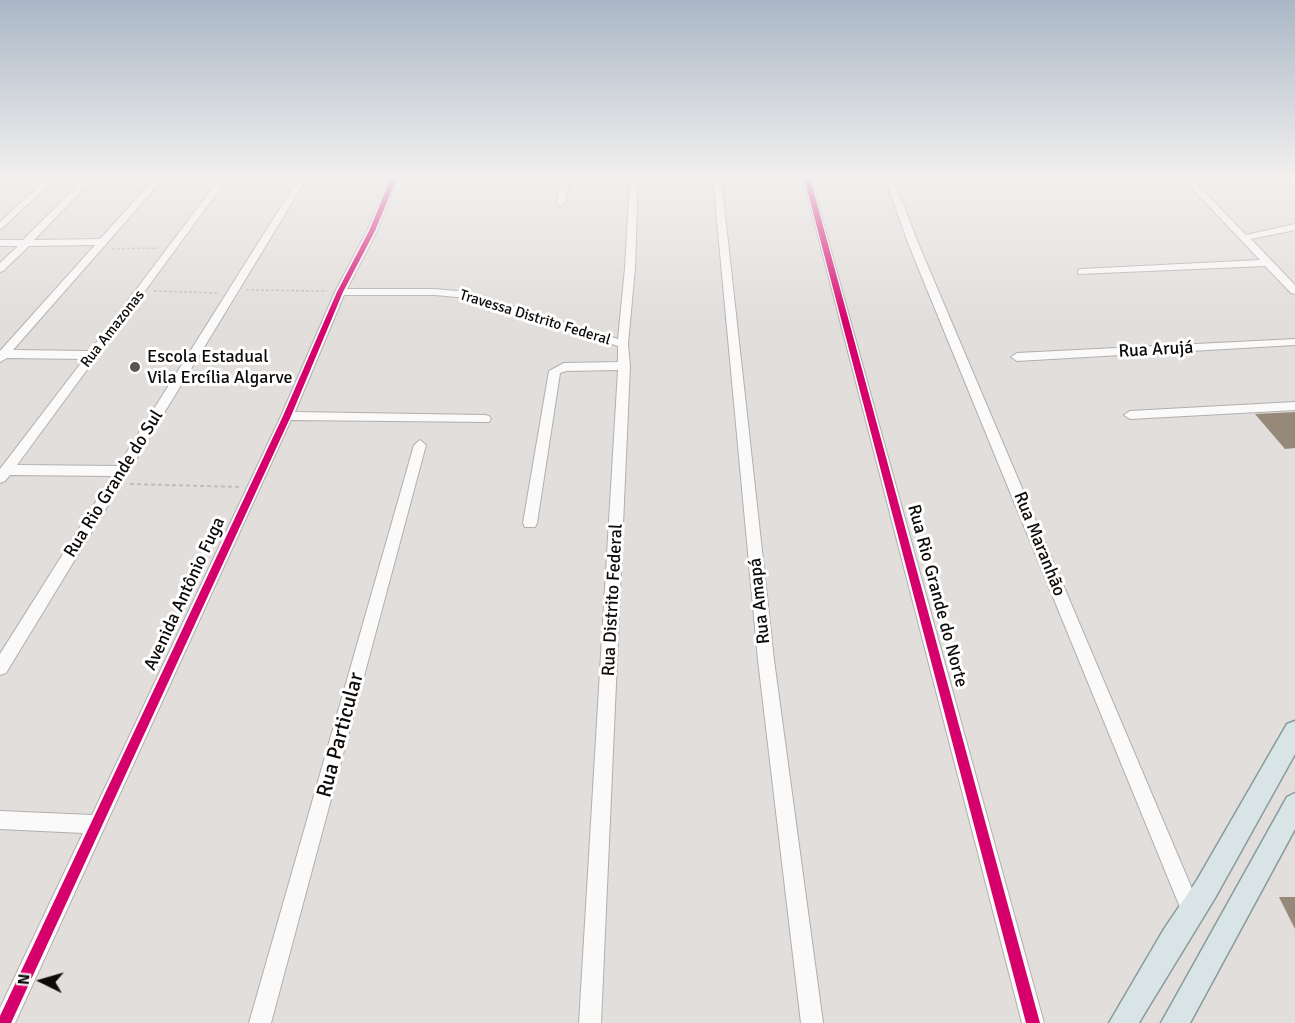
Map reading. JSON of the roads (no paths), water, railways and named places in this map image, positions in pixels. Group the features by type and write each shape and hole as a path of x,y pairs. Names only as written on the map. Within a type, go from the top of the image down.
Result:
{"main road":[{"path":"1123,1023 1206,889 1295,732"},
{"path":"1175,1023 1295,805"}],"street":[{"path":"0,269 42,226"},
{"path":"2,356 118,226"},
{"name":"Rua Amazonas","path":"3,474 189,226"},
{"name":"Rua Rio Grande do Sul","path":"0,668 274,226"},
{"name":"Avenida Antônio Fuga","path":"4,1023 287,416 340,292 373,226"},
{"name":"Rua Distrito Federal","path":"590,1023 624,366 623,344 632,226"},
{"name":"Rua Amapá","path":"722,226 766,660 812,1023"},
{"name":"Rua Rio Grande do Norte","path":"820,226 1033,1023"},
{"name":"Rua Maranhão","path":"907,226 1191,910"},
{"path":"1232,226 1295,291"},
{"path":"1244,238 1295,227"},
{"path":"0,243 101,245"},
{"path":"1081,272 1268,263"},
{"name":"Travessa Distrito Federal","path":"340,292 435,292 468,295 623,344"},
{"name":"Rua Arujá","path":"1017,357 1295,342"},
{"path":"2,356 92,355"},
{"path":"530,523 555,371 564,367 624,366"},
{"path":"1130,415 1295,406"},
{"path":"287,416 485,419"},
{"name":"Rua Particular","path":"260,1023 420,445"},
{"path":"3,474 123,471"},
{"path":"0,820 97,824"}],"place":[{"name":"Escola Estadual Vila Ercília Algarve","path":"135,367"}]}
